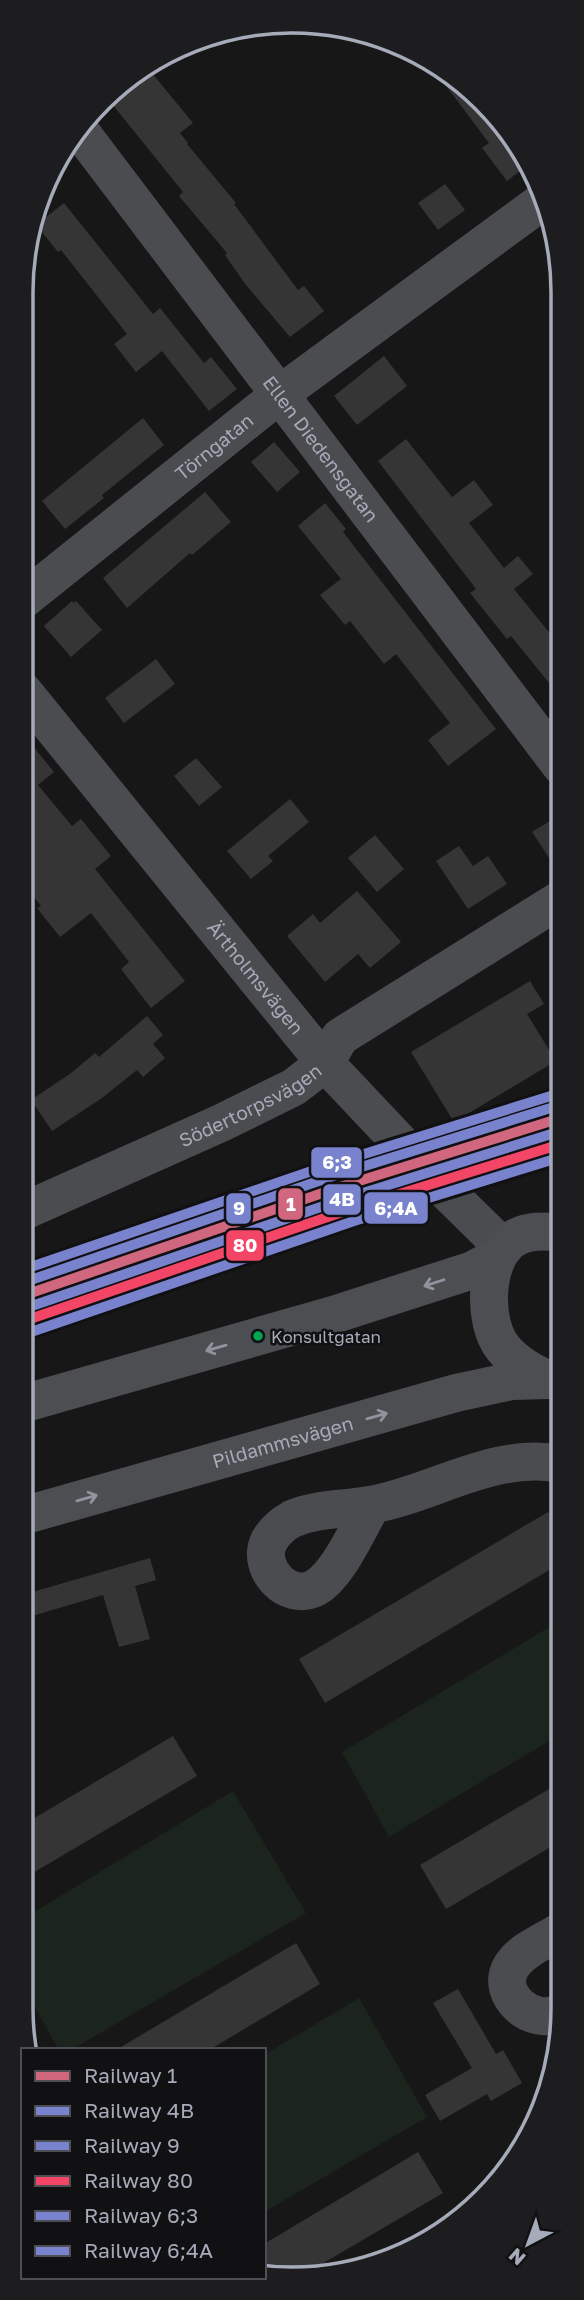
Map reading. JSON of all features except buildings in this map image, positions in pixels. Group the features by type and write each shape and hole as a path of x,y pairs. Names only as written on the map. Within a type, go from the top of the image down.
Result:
{"main road":[{"path":"33,1401 333,1315 473,1270 501,1253 513,1239 539,1231 551,1231"},
{"path":"501,1253 490,1291 491,1323 495,1335 517,1362 551,1379"},
{"name":"Pildammsvägen","path":"33,1513 456,1393 512,1381 551,1382"}],"street":[{"name":"Ellen Diedensgatan","path":"85,137 551,753"},
{"name":"Törngatan","path":"33,592 280,394 536,206"},
{"name":"Ärtholmsvägen","path":"33,711 325,1063 501,1253"},
{"name":"Södertorpsvägen","path":"33,1207 294,1087 325,1063 340,1037 551,905"},
{"path":"372,1505 505,1464 532,1460 551,1463"},
{"path":"551,1937 517,1958 509,1970 508,1986 514,2001 529,2014 543,2018 551,2015"}],"shaded area":[{"path":"551,1626 551,1740 389,1837 342,1752"},
{"path":"233,1791 306,1913 74,2048 58,2048 33,2005 33,1913"},
{"path":"359,1998 427,2117 266,2211 266,2054"}],"rail line":[{"name":"6;3","path":"33,1266 335,1163 551,1096"},
{"name":"9","path":"33,1279 339,1174 551,1108"},
{"name":"1","path":"33,1292 343,1186 551,1121"},
{"name":"4B","path":"33,1306 347,1198 551,1134"},
{"name":"80","path":"33,1318 351,1209 551,1147"},
{"name":"6;4A","path":"34,1331 354,1221 551,1160"}],"place":[{"name":"Konsultgatan","path":"258,1336"}]}
